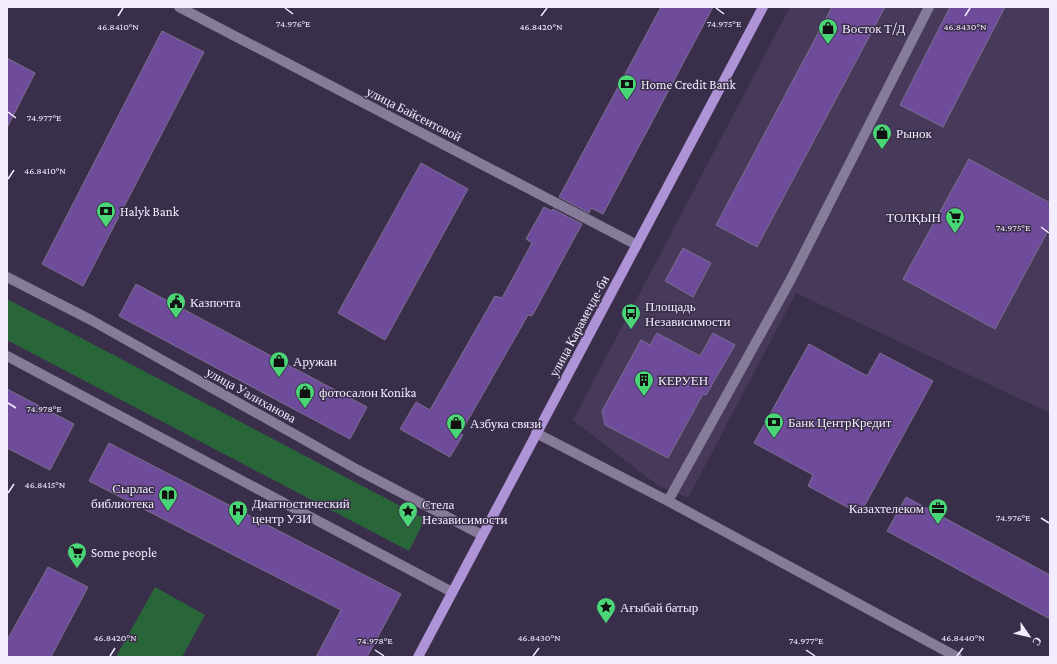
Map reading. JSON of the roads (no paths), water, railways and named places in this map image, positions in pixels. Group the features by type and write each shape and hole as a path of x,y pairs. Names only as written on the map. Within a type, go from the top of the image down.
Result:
{"main road":[{"name":"улица Караменде-би","path":"418,657 763,7"}],"street":[{"name":"улица Байсеитовой","path":"179,7 637,244"},
{"path":"668,501 791,279 929,7"},
{"name":"улица Уалиханова","path":"7,278 91,320 358,470 482,535"},
{"path":"7,356 452,592"},
{"path":"536,433 668,501 957,657"}],"place":[{"name":"Восток Т/Д","path":"828,45"},
{"name":"Home Credit Bank","path":"627,101"},
{"name":"Рынок","path":"882,150"},
{"name":"Halyk Bank","path":"106,228"},
{"name":"ТОЛҚЫН","path":"955,234"},
{"name":"Казпочта","path":"176,319"},
{"name":"Площадь Независимости","path":"631,330"},
{"name":"Аружан","path":"279,378"},
{"name":"КЕРУЕН","path":"644,397"},
{"name":"фотосалон Konika","path":"305,409"},
{"name":"Банк ЦентрКредит","path":"774,439"},
{"name":"Азбука связи","path":"456,440"},
{"name":"Сырлас библиотека","path":"168,512"},
{"name":"Казахтелеком","path":"938,525"},
{"name":"Диагностический центр УЗИ","path":"238,527"},
{"name":"Стела Независимости","path":"408,528"},
{"name":"Some people","path":"77,569"},
{"name":"Ағыбай батыр","path":"606,624"}]}
